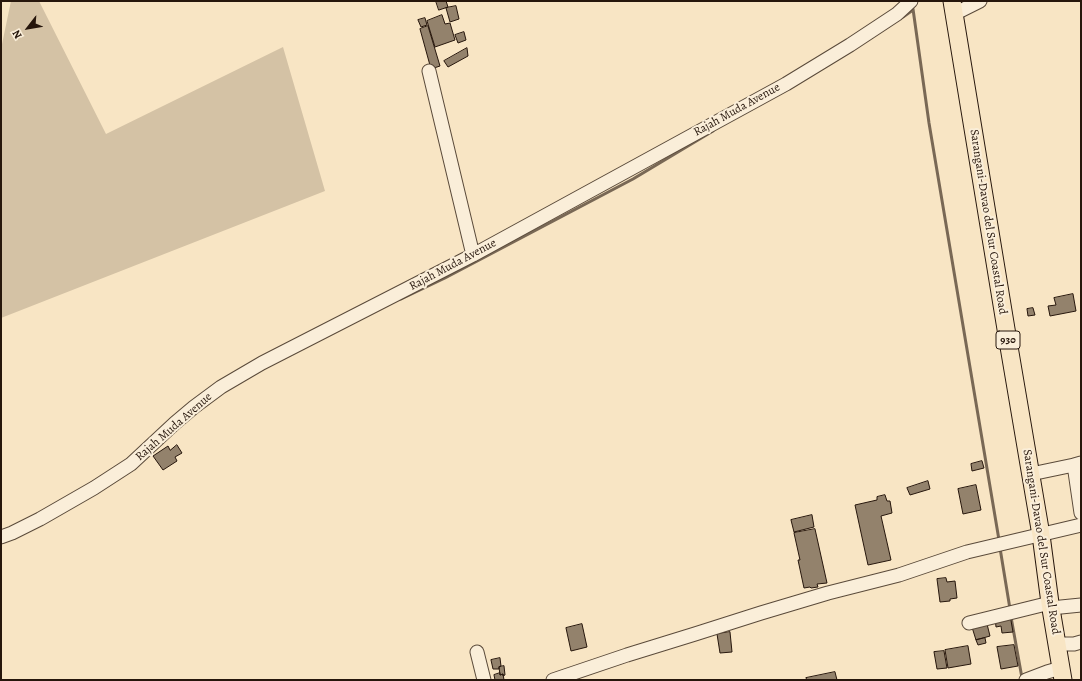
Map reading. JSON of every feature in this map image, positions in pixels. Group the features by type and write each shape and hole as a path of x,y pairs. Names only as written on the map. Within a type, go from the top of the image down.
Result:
{"main road":[{"name":"Sarangani-Davao del Sur Coastal Road","path":"953,7 1041,535 1062,674"}],"street":[{"name":"Rajah Muda Avenue","path":"1,537 40,519 94,488 131,464 174,423 194,406 221,387 262,363 473,255 786,84 897,14 911,1"},
{"path":"953,7 980,1"},
{"path":"429,71 473,255"},
{"path":"1031,474 1077,464 1081,513"},
{"path":"553,680 627,655 809,598 900,575 973,550 1081,525"},
{"path":"969,623 1051,606 1081,605"},
{"path":"1057,644 1074,644 1081,642"},
{"path":"477,652 484,680"},
{"path":"1026,680 1047,672 1062,674"}],"shaded area":[{"path":"11,1 39,1 106,134 283,47 325,191 1,318 1,49"}],"building":[{"path":"436,1 446,1 448,7 439,10"},
{"path":"456,6 459,19 450,22 446,8"},
{"path":"442,15 445,24 450,23 455,40 435,47 427,21"},
{"path":"425,18 427,25 421,27 418,20"},
{"path":"428,26 440,66 431,69 420,29"},
{"path":"464,32 466,40 458,43 455,35"},
{"path":"467,48 468,56 448,67 444,61"},
{"path":"1073,294 1076,311 1050,316 1048,306 1056,305 1054,298"},
{"path":"1033,308 1035,315 1028,316 1027,309"},
{"path":"177,445 182,453 175,457 177,461 163,470 153,456 168,446 170,450"},
{"path":"982,461 984,468 972,471 971,464"},
{"path":"928,481 930,489 910,495 907,488"},
{"path":"976,485 981,510 963,514 958,489"},
{"path":"885,495 887,501 890,501 892,513 881,516 891,560 868,565 855,505 877,500 877,497"},
{"path":"812,515 814,527 794,532 791,520"},
{"path":"815,529 827,583 817,584 818,587 804,588 794,533"},
{"path":"946,578 947,582 955,581 957,598 950,599 950,601 940,602 937,579"},
{"path":"1010,615 1013,632 1002,633 1001,626 996,627 995,617"},
{"path":"986,620 990,636 976,640 971,624"},
{"path":"582,624 587,647 571,651 566,628"},
{"path":"730,632 732,652 720,653 717,634"},
{"path":"985,638 986,643 978,645 976,640"},
{"path":"1014,645 1018,666 1001,669 997,647"},
{"path":"968,646 971,664 948,668 945,650"},
{"path":"944,651 947,668 937,669 934,652"},
{"path":"500,658 501,666 499,669 493,669 491,660"},
{"path":"504,666 505,675 503,676 503,674 500,675 499,667"},
{"path":"835,672 837,680 807,680 806,678"},
{"path":"500,673 500,675 503,674 504,680 495,680 494,675"}],"waterway":[{"path":"913,9 929,123 999,540"},
{"path":"903,17 913,10"},
{"path":"401,299 445,278 633,179 713,131"},
{"path":"1000,548 1010,609"},
{"path":"1011,617 1022,678"}]}
